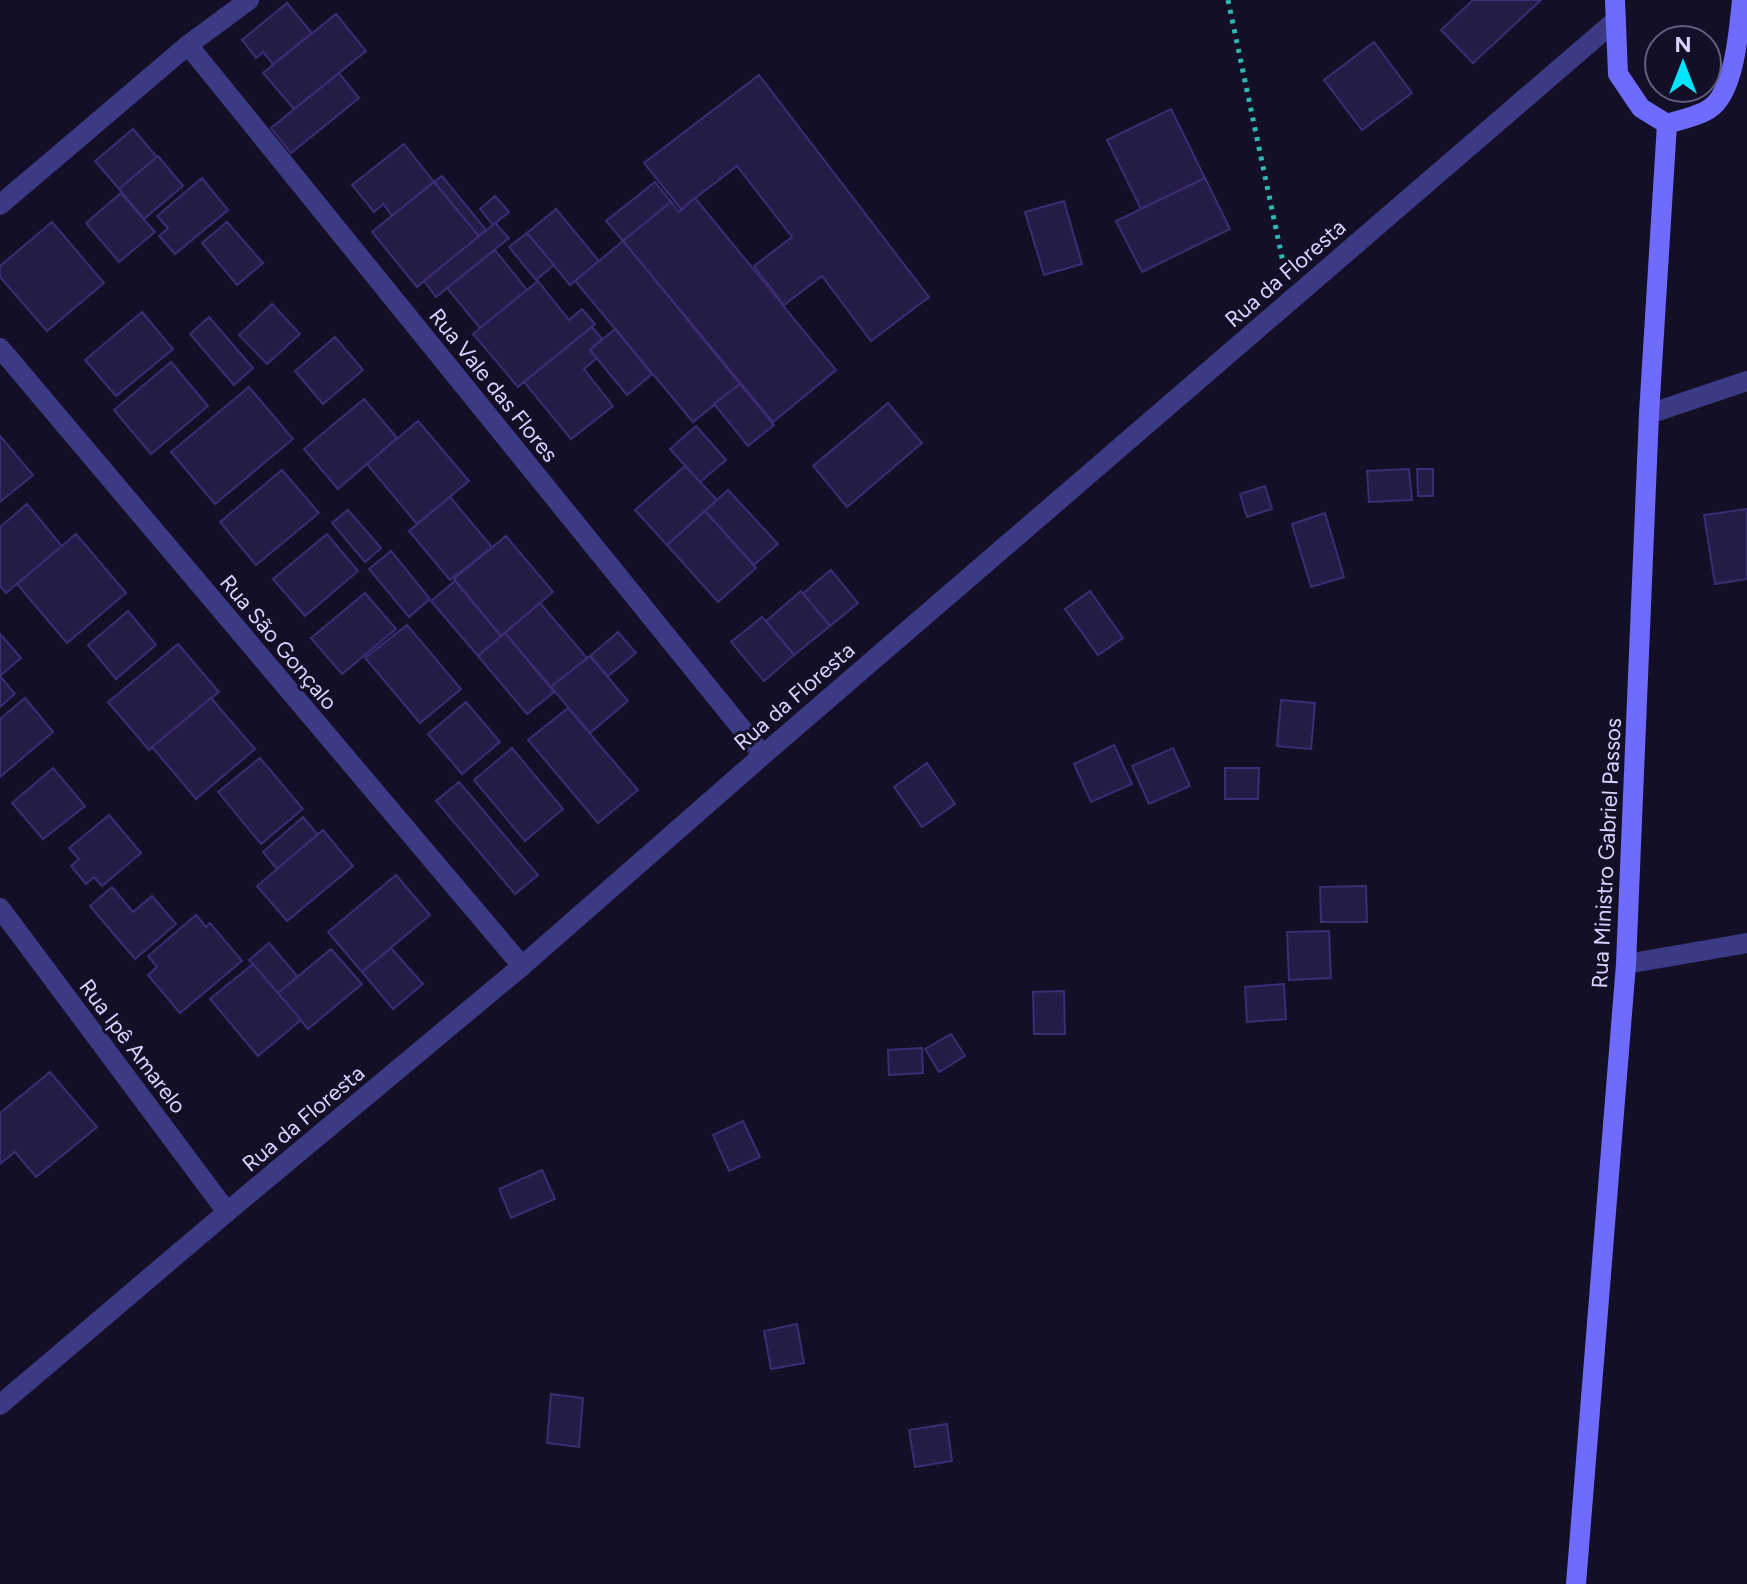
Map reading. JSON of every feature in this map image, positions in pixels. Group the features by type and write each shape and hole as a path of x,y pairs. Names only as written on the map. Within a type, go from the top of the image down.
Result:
{"main road":[{"path":"1615,10 1618,74 1641,108 1667,124 1710,109 1724,91 1742,35 1742,0"},
{"name":"Rua Ministro Gabriel Passos","path":"1576,1584 1626,964 1649,414 1667,124"}],"street":[{"path":"0,205 188,45 249,0"},
{"name":"Rua da Floresta","path":"0,1405 522,966 1291,299 1615,10"},
{"name":"Rua Vale das Flores","path":"188,45 763,755"},
{"name":"Rua São Gonçalo","path":"0,348 522,966"},
{"path":"1649,414 1747,381"},
{"name":"Rua Ipê Amarelo","path":"0,908 227,1212"},
{"path":"1626,964 1747,943"}],"path":[{"path":"1228,0 1291,299"}],"building":[{"path":"1473,0 1541,0 1473,63 1441,30"},
{"path":"287,3 312,33 273,64 263,52 256,58 242,40"},
{"path":"336,14 366,51 294,109 263,73"},
{"path":"1374,42 1412,93 1362,130 1324,80"},
{"path":"339,73 359,98 291,153 271,128"},
{"path":"759,75 929,297 871,341 822,276 784,305 754,266 792,237 737,166 681,209 644,163"},
{"path":"1171,109 1205,178 1141,209 1107,140"},
{"path":"133,129 157,157 119,189 95,161"},
{"path":"404,144 434,182 392,216 383,204 374,212 352,185"},
{"path":"158,156 183,186 144,219 119,189"},
{"path":"442,176 486,230 478,236 434,182"},
{"path":"202,178 228,210 175,254 159,236 168,228 157,216"},
{"path":"1205,178 1230,229 1142,272 1116,221"},
{"path":"434,182 479,236 417,287 372,232"},
{"path":"655,182 671,202 623,241 606,221"},
{"path":"121,193 155,232 119,262 86,223"},
{"path":"495,196 509,212 493,225 480,209"},
{"path":"695,198 836,370 773,422 623,241 671,202 679,212"},
{"path":"1064,201 1082,264 1044,275 1025,212"},
{"path":"556,209 599,261 570,285 527,233"},
{"path":"52,222 104,283 47,331 0,277 0,266"},
{"path":"227,222 263,263 237,285 202,243"},
{"path":"495,223 509,238 436,297 424,281"},
{"path":"527,233 554,265 536,280 509,247"},
{"path":"623,241 740,384 693,422 575,281"},
{"path":"495,250 527,290 480,328 447,288"},
{"path":"538,281 569,320 582,309 595,324 518,387 473,334"},
{"path":"272,304 300,334 267,364 239,335"},
{"path":"142,312 173,349 116,396 85,360"},
{"path":"209,317 253,368 234,385 190,334"},
{"path":"592,327 602,339 590,350 597,358 584,369 613,406 571,439 524,382"},
{"path":"615,329 652,374 627,395 590,350"},
{"path":"335,337 363,370 323,404 295,371"},
{"path":"171,362 208,406 151,454 114,410"},
{"path":"740,384 774,425 748,446 714,404"},
{"path":"249,387 293,439 215,504 171,452"},
{"path":"364,399 397,438 338,489 304,449"},
{"path":"888,403 922,443 847,507 813,466"},
{"path":"418,421 469,481 417,524 367,464"},
{"path":"696,426 726,460 700,482 670,449"},
{"path":"0,436 33,475 0,502"},
{"path":"685,466 717,500 667,545 635,510"},
{"path":"1409,469 1412,500 1369,502 1367,471"},
{"path":"1417,469 1433,469 1433,496 1418,496"},
{"path":"282,470 319,513 256,565 220,522"},
{"path":"1265,486 1272,509 1247,517 1240,494"},
{"path":"728,490 778,544 754,565 705,511"},
{"path":"450,497 492,547 450,580 409,531"},
{"path":"27,504 62,546 6,593 0,586 0,527"},
{"path":"1747,509 1747,579 1715,584 1704,515"},
{"path":"348,510 381,548 365,562 332,523"},
{"path":"705,511 756,568 718,602 667,545"},
{"path":"1325,513 1344,577 1311,587 1292,524"},
{"path":"76,534 126,593 67,643 17,584"},
{"path":"327,534 358,571 305,616 273,579"},
{"path":"506,536 553,592 501,636 454,579"},
{"path":"391,551 430,599 409,617 369,569"},
{"path":"831,570 858,603 830,626 802,594"},
{"path":"455,581 501,636 478,656 431,601"},
{"path":"801,591 830,626 794,655 766,621"},
{"path":"1090,591 1123,638 1098,655 1065,609"},
{"path":"365,593 396,629 342,674 311,638"},
{"path":"540,603 587,658 551,687 505,633"},
{"path":"128,611 156,645 116,679 88,645"},
{"path":"762,617 794,655 764,681 731,642"},
{"path":"407,625 461,689 420,723 365,658"},
{"path":"618,632 636,653 608,676 590,656"},
{"path":"505,633 554,692 527,714 478,656"},
{"path":"0,634 21,658 0,676"},
{"path":"178,644 219,692 149,750 108,702"},
{"path":"590,656 628,701 590,733 551,687"},
{"path":"0,676 15,694 0,707"},
{"path":"25,698 53,732 0,777 0,719"},
{"path":"211,698 255,749 196,799 152,747"},
{"path":"1281,700 1315,703 1311,749 1277,746"},
{"path":"466,702 500,742 462,774 428,734"},
{"path":"568,708 638,790 598,823 528,740"},
{"path":"1114,745 1132,784 1091,802 1074,764"},
{"path":"512,748 563,809 525,841 474,780"},
{"path":"1173,748 1190,786 1149,804 1132,766"},
{"path":"260,758 303,809 261,844 218,792"},
{"path":"927,763 955,804 922,827 894,787"},
{"path":"53,768 85,806 43,839 12,803"},
{"path":"1225,768 1259,768 1258,799 1225,799"},
{"path":"459,782 538,875 515,894 436,801"},
{"path":"109,815 141,853 102,886 94,877 86,884 71,866 79,859 69,848"},
{"path":"303,817 318,835 277,869 263,852"},
{"path":"323,830 353,866 287,921 257,886"},
{"path":"396,875 430,915 362,972 328,932"},
{"path":"1366,886 1367,922 1321,922 1320,887"},
{"path":"112,887 133,912 152,896 176,924 135,959 90,906"},
{"path":"196,915 206,927 210,923 242,961 180,1013 148,975 157,967 148,956"},
{"path":"1329,931 1331,978 1289,980 1287,932"},
{"path":"269,943 298,977 278,993 249,960"},
{"path":"391,948 423,984 393,1009 362,972"},
{"path":"331,949 362,984 308,1029 278,993"},
{"path":"253,964 301,1020 258,1056 210,999"},
{"path":"1284,984 1286,1019 1247,1022 1245,987"},
{"path":"1064,991 1065,1034 1034,1034 1033,992"},
{"path":"951,1034 965,1056 939,1072 925,1049"},
{"path":"922,1048 923,1073 889,1075 888,1050"},
{"path":"50,1072 97,1127 36,1177 15,1152 0,1164 0,1113"},
{"path":"743,1121 760,1157 729,1171 713,1135"},
{"path":"542,1170 555,1199 511,1218 499,1189"},
{"path":"797,1324 804,1363 771,1369 764,1331"},
{"path":"551,1394 583,1398 579,1447 547,1443"},
{"path":"947,1424 952,1461 915,1467 909,1430"}]}
